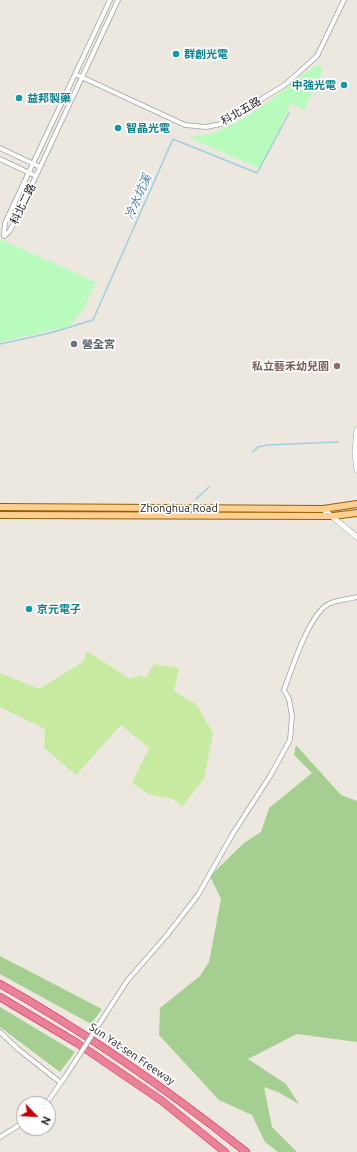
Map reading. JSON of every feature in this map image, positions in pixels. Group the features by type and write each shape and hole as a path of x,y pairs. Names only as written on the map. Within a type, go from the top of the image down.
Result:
{"highway":[{"name":"Sun Yat-sen Freeway","path":"0,984 49,1012 110,1051 183,1102 246,1152"},
{"name":"Sun Yat-sen Freeway","path":"0,997 77,1043 162,1101 225,1152"}],"main road":[{"name":"Zhonghua Road","path":"0,507 323,508 357,504"},
{"path":"238,508 238,516"},
{"name":"Zhonghua Road","path":"0,514 333,516 357,513"}],"street":[{"name":"科北二路","path":"2,235 5,223 110,0"},
{"name":"科北二路","path":"2,235 13,226 118,0"},
{"name":"科北五路","path":"75,74 186,125 206,127 221,124 286,84 306,68 317,56 344,0"},
{"path":"0,148 40,167"},
{"path":"0,159 36,176"},
{"path":"357,430 355,452 357,470"},
{"path":"323,508 357,537"},
{"path":"52,1096 127,981 167,935 198,895 232,835 270,776 290,740 292,716 289,700 284,690 300,646 323,608 333,603 357,597"},
{"path":"0,1032 18,1049 61,1083"},
{"path":"0,1137 16,1127"}],"green space":[{"path":"318,64 323,70 304,110 291,103 261,169 188,137 213,133 228,127 268,102"},
{"path":"0,239 96,282 84,308 70,326 0,342"},
{"path":"87,651 130,679 140,675 146,678 154,664 179,668 174,691 196,704 213,733 204,779 182,806 173,799 148,794 132,783 149,748 121,725 76,775 44,748 45,729 0,707 0,673 39,689 83,662"},
{"path":"296,745 341,795 357,801 357,1042 297,1034 248,1059 286,1084 299,1104 278,1092 264,1087 272,1127 297,1152 278,1152 265,1142 252,1115 219,1100 159,1035 160,1008 200,976 209,962 221,899 210,876 244,843 261,832 269,808 312,773 294,755"},
{"path":"0,956 102,1009 91,1024 0,974"},
{"path":"0,1007 75,1052 60,1072 0,1027"}],"waterway":[{"name":"冷水坑溪","path":"0,344 50,333 93,320 173,139 257,173 289,113"},
{"path":"253,452 258,447 267,445 338,442"},
{"path":"196,499 209,487"}],"place":[{"name":"群創光電","path":"176,54"},
{"name":"中強光電","path":"344,85"},
{"name":"益邦製藥","path":"19,98"},
{"name":"智晶光電","path":"118,128"},
{"name":"營全宮","path":"74,344"},
{"name":"私立藝禾幼兒園","path":"337,366"},
{"name":"京元電子","path":"29,609"}]}
